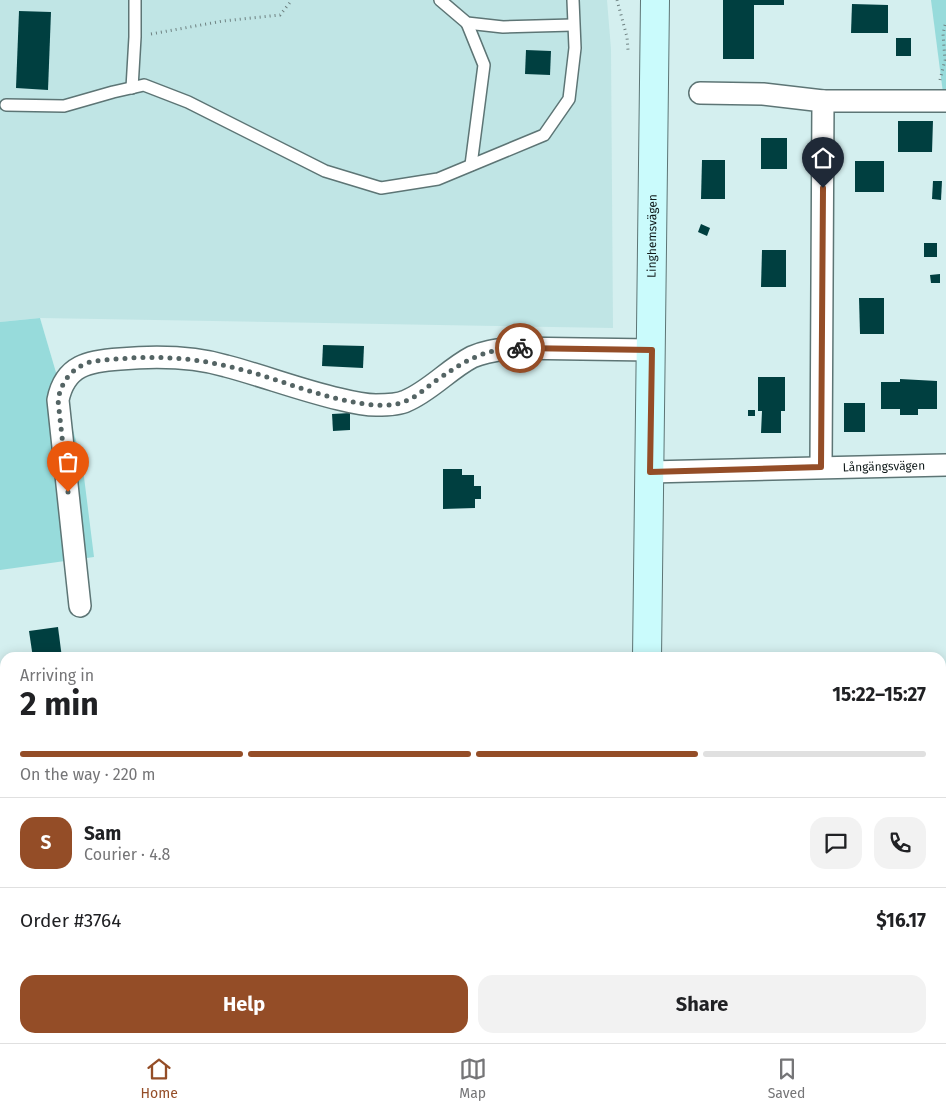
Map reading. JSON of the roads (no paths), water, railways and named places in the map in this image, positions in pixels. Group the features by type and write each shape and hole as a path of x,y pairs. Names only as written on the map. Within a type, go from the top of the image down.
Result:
{"main road":[{"name":"Linghemsvägen","path":"647,652 655,0"}],"street":[{"path":"700,93 763,94 823,101 943,101"},
{"path":"821,467 823,101"},
{"path":"80,606 58,400 61,386 77,369 87,363 99,360 137,357 168,357 197,360 224,365 327,396 375,405 405,402 471,358 493,350 513,348 652,350"},
{"name":"Långängsvägen","path":"650,472 946,465"}],"lane":[{"path":"132,88 135,0"},
{"path":"440,0 467,23 484,65 471,165"},
{"path":"6,105 64,106 144,85 188,102 325,171 381,188 438,179 544,135 569,99 575,48 573,25 574,0"},
{"path":"467,23 503,27 573,25"}]}
